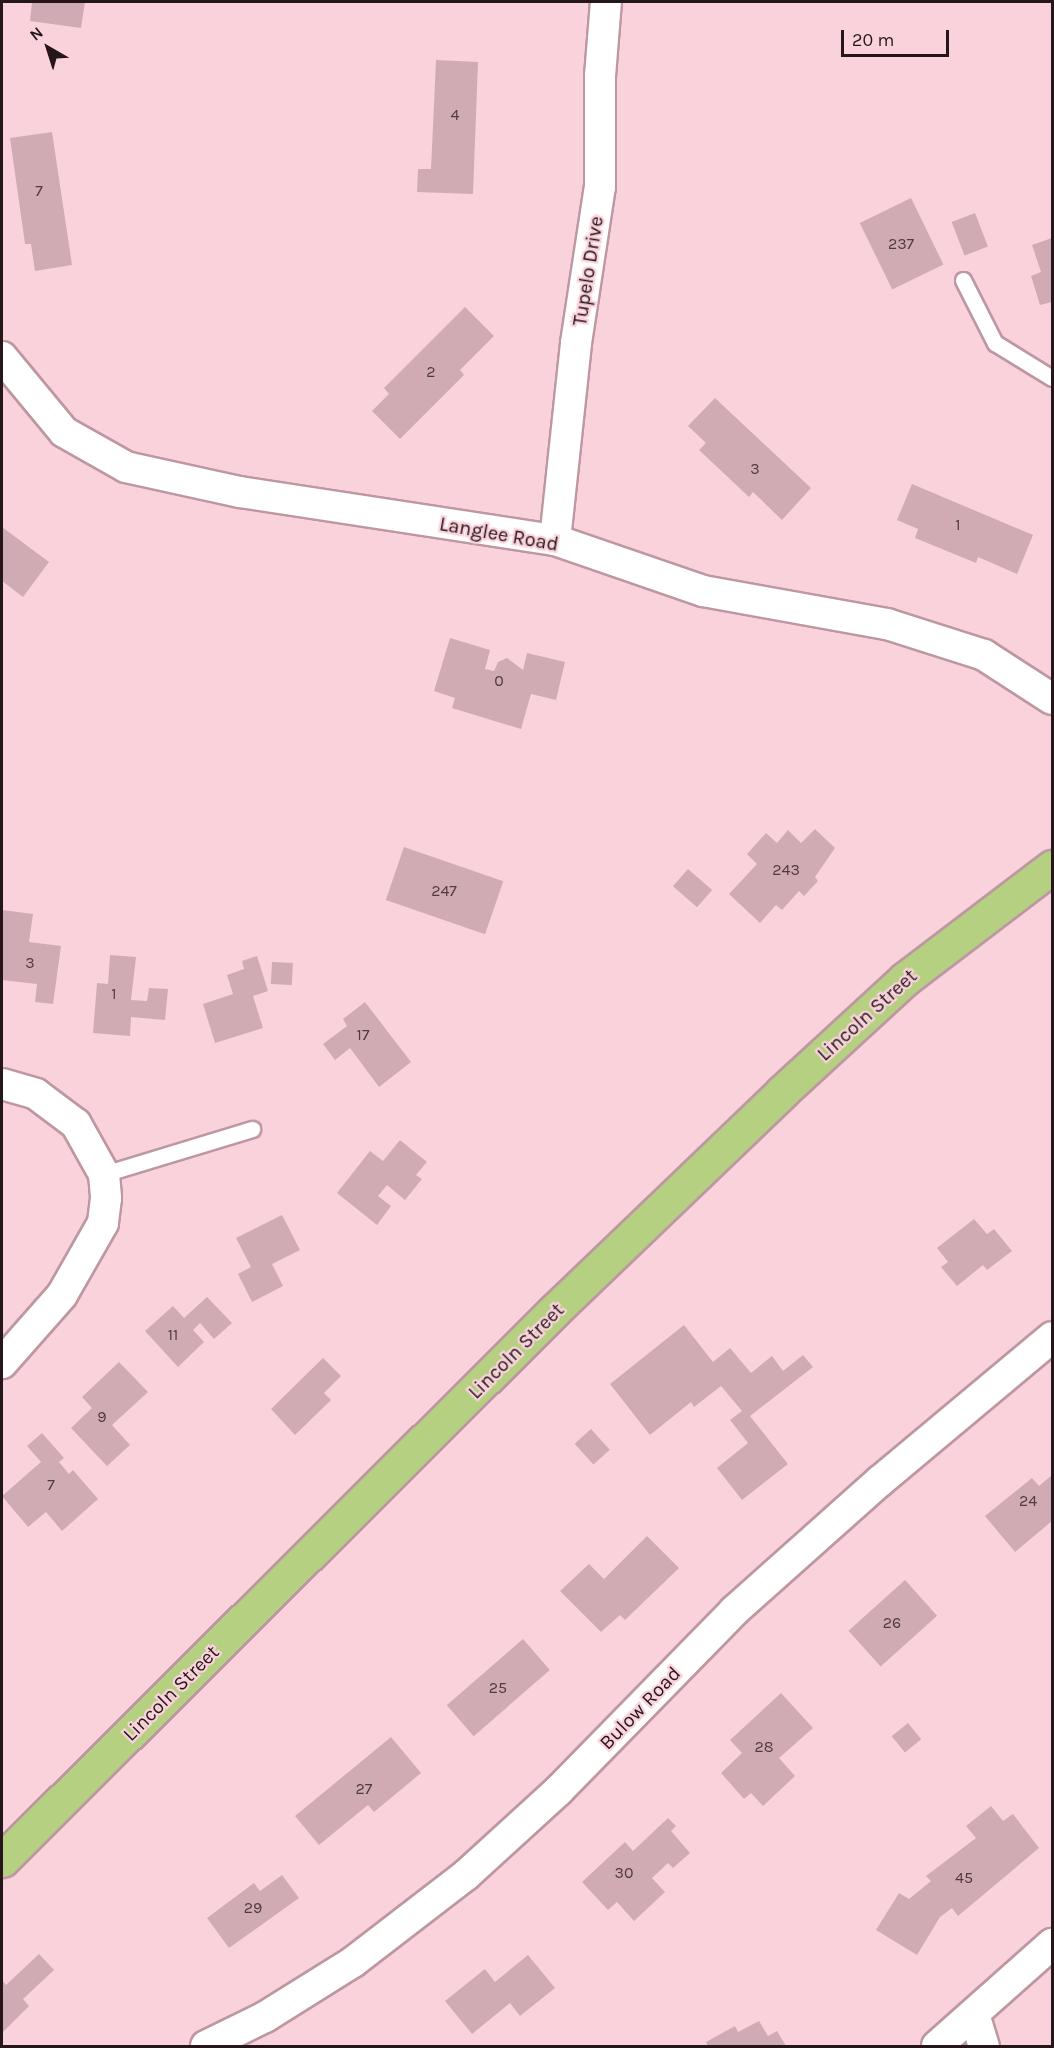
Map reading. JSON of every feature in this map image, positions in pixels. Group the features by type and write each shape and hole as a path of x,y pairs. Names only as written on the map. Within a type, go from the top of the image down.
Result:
{"main road":[{"name":"Lincoln Street","path":"2,1860 554,1311 782,1092 905,979 1053,867"}],"street":[{"name":"Tupelo Drive","path":"555,540 576,343 600,187 600,76 606,2"},
{"name":"Langlee Road","path":"2,357 64,432 126,467 240,492 555,540 703,591 886,624 984,655 1053,699"},
{"path":"2,1084 36,1094 76,1124 104,1174 103,1223 86,1256 62,1295 2,1363"},
{"name":"Bulow Road","path":"206,2046 265,2017 353,1962 466,1875 558,1791 734,1611 880,1481 1053,1337"},
{"path":"937,2046 1053,1944"},
{"path":"974,2014 984,2046"}],"lane":[{"path":"963,280 995,343 1053,378"},
{"path":"104,1174 252,1130"}],"building":[{"path":"32,2 85,2 81,28 30,21"},
{"path":"436,60 478,62 473,194 417,192 418,169 431,169"},
{"path":"52,132 72,265 35,271 31,244 25,244 10,138"},
{"path":"911,198 943,265 892,289 860,223"},
{"path":"975,213 988,247 965,256 952,222"},
{"path":"1052,238 1052,302 1040,305 1031,276 1041,272 1032,245"},
{"path":"465,307 494,336 460,370 464,375 400,439 372,411 389,394 384,388"},
{"path":"715,398 811,488 782,520 753,492 749,497 699,450 706,443 688,426"},
{"path":"912,484 1033,535 1017,574 978,557 976,563 915,538 918,529 897,520"},
{"path":"2,527 49,562 23,597 2,581"},
{"path":"450,638 490,650 485,669 494,671 498,662 507,658 523,670 527,653 565,662 556,700 531,694 521,729 452,708 455,698 434,691"},
{"path":"815,829 835,848 815,877 818,881 804,896 799,891 782,910 776,905 760,923 729,894 757,864 747,854 766,833 777,843 788,830 801,843"},
{"path":"404,847 503,881 485,934 386,900"},
{"path":"688,869 712,890 697,907 673,886"},
{"path":"2,910 33,914 29,942 61,946 53,1004 35,1002 37,984 2,980"},
{"path":"110,955 136,957 131,1000 147,1001 149,988 168,989 165,1020 131,1017 130,1036 93,1033 97,983 108,984"},
{"path":"257,956 268,991 253,996 263,1028 215,1043 203,1004 233,994 227,975 244,969 242,961"},
{"path":"272,962 293,963 292,985 271,984"},
{"path":"365,1002 411,1062 379,1087 350,1048 335,1060 323,1044 347,1026 343,1019"},
{"path":"400,1140 427,1162 416,1175 422,1179 405,1200 387,1185 378,1196 391,1206 377,1225 337,1193 370,1151 383,1161"},
{"path":"282,1215 300,1250 272,1264 283,1286 252,1302 238,1274 251,1267 236,1238"},
{"path":"974,1219 987,1234 994,1229 1012,1251 987,1270 983,1265 957,1286 941,1267 948,1262 937,1248"},
{"path":"207,1297 232,1323 214,1339 200,1323 193,1330 204,1342 178,1367 145,1331 173,1306 184,1318"},
{"path":"684,1325 713,1362 730,1348 751,1373 772,1356 783,1371 803,1355 813,1367 750,1416 788,1464 742,1500 717,1468 748,1443 730,1420 742,1411 721,1386 694,1407 691,1402 650,1435 610,1384"},
{"path":"323,1358 341,1376 324,1393 331,1400 295,1435 271,1409"},
{"path":"119,1362 148,1392 112,1425 130,1445 107,1466 71,1428 92,1408 82,1397"},
{"path":"591,1429 610,1450 593,1465 575,1444"},
{"path":"42,1433 64,1458 59,1462 69,1474 73,1470 98,1499 62,1531 46,1512 28,1527 2,1496 41,1462 27,1446"},
{"path":"1052,1475 1052,1521 1015,1552 985,1516 1032,1478 1039,1486"},
{"path":"647,1536 679,1568 625,1620 620,1615 601,1632 560,1591 589,1564 604,1579"},
{"path":"905,1580 937,1616 881,1667 849,1631"},
{"path":"523,1639 550,1670 474,1736 447,1705"},
{"path":"781,1693 813,1728 779,1758 795,1776 763,1806 751,1793 744,1799 721,1773 742,1753 730,1740"},
{"path":"908,1723 921,1739 905,1753 892,1736"},
{"path":"391,1737 421,1773 374,1812 368,1805 319,1845 295,1816"},
{"path":"991,1806 1003,1821 1013,1814 1039,1848 958,1916 952,1908 940,1917 917,1955 876,1930 899,1893 909,1899 931,1881 926,1876 976,1838 966,1826"},
{"path":"668,1818 676,1826 671,1831 690,1853 673,1868 668,1863 652,1878 665,1892 634,1921 617,1902 608,1910 582,1882 625,1842 633,1851"},
{"path":"282,1875 299,1898 229,1948 207,1918 254,1883 260,1891"},
{"path":"39,1954 54,1970 23,1999 29,2006 2,2033 2,1980 6,1985"},
{"path":"528,1955 555,1988 520,2016 510,2003 472,2034 445,2001 485,1969 495,1982"},
{"path":"759,2021 768,2036 777,2031 786,2046 708,2046 706,2042 735,2026 738,2032"}]}
